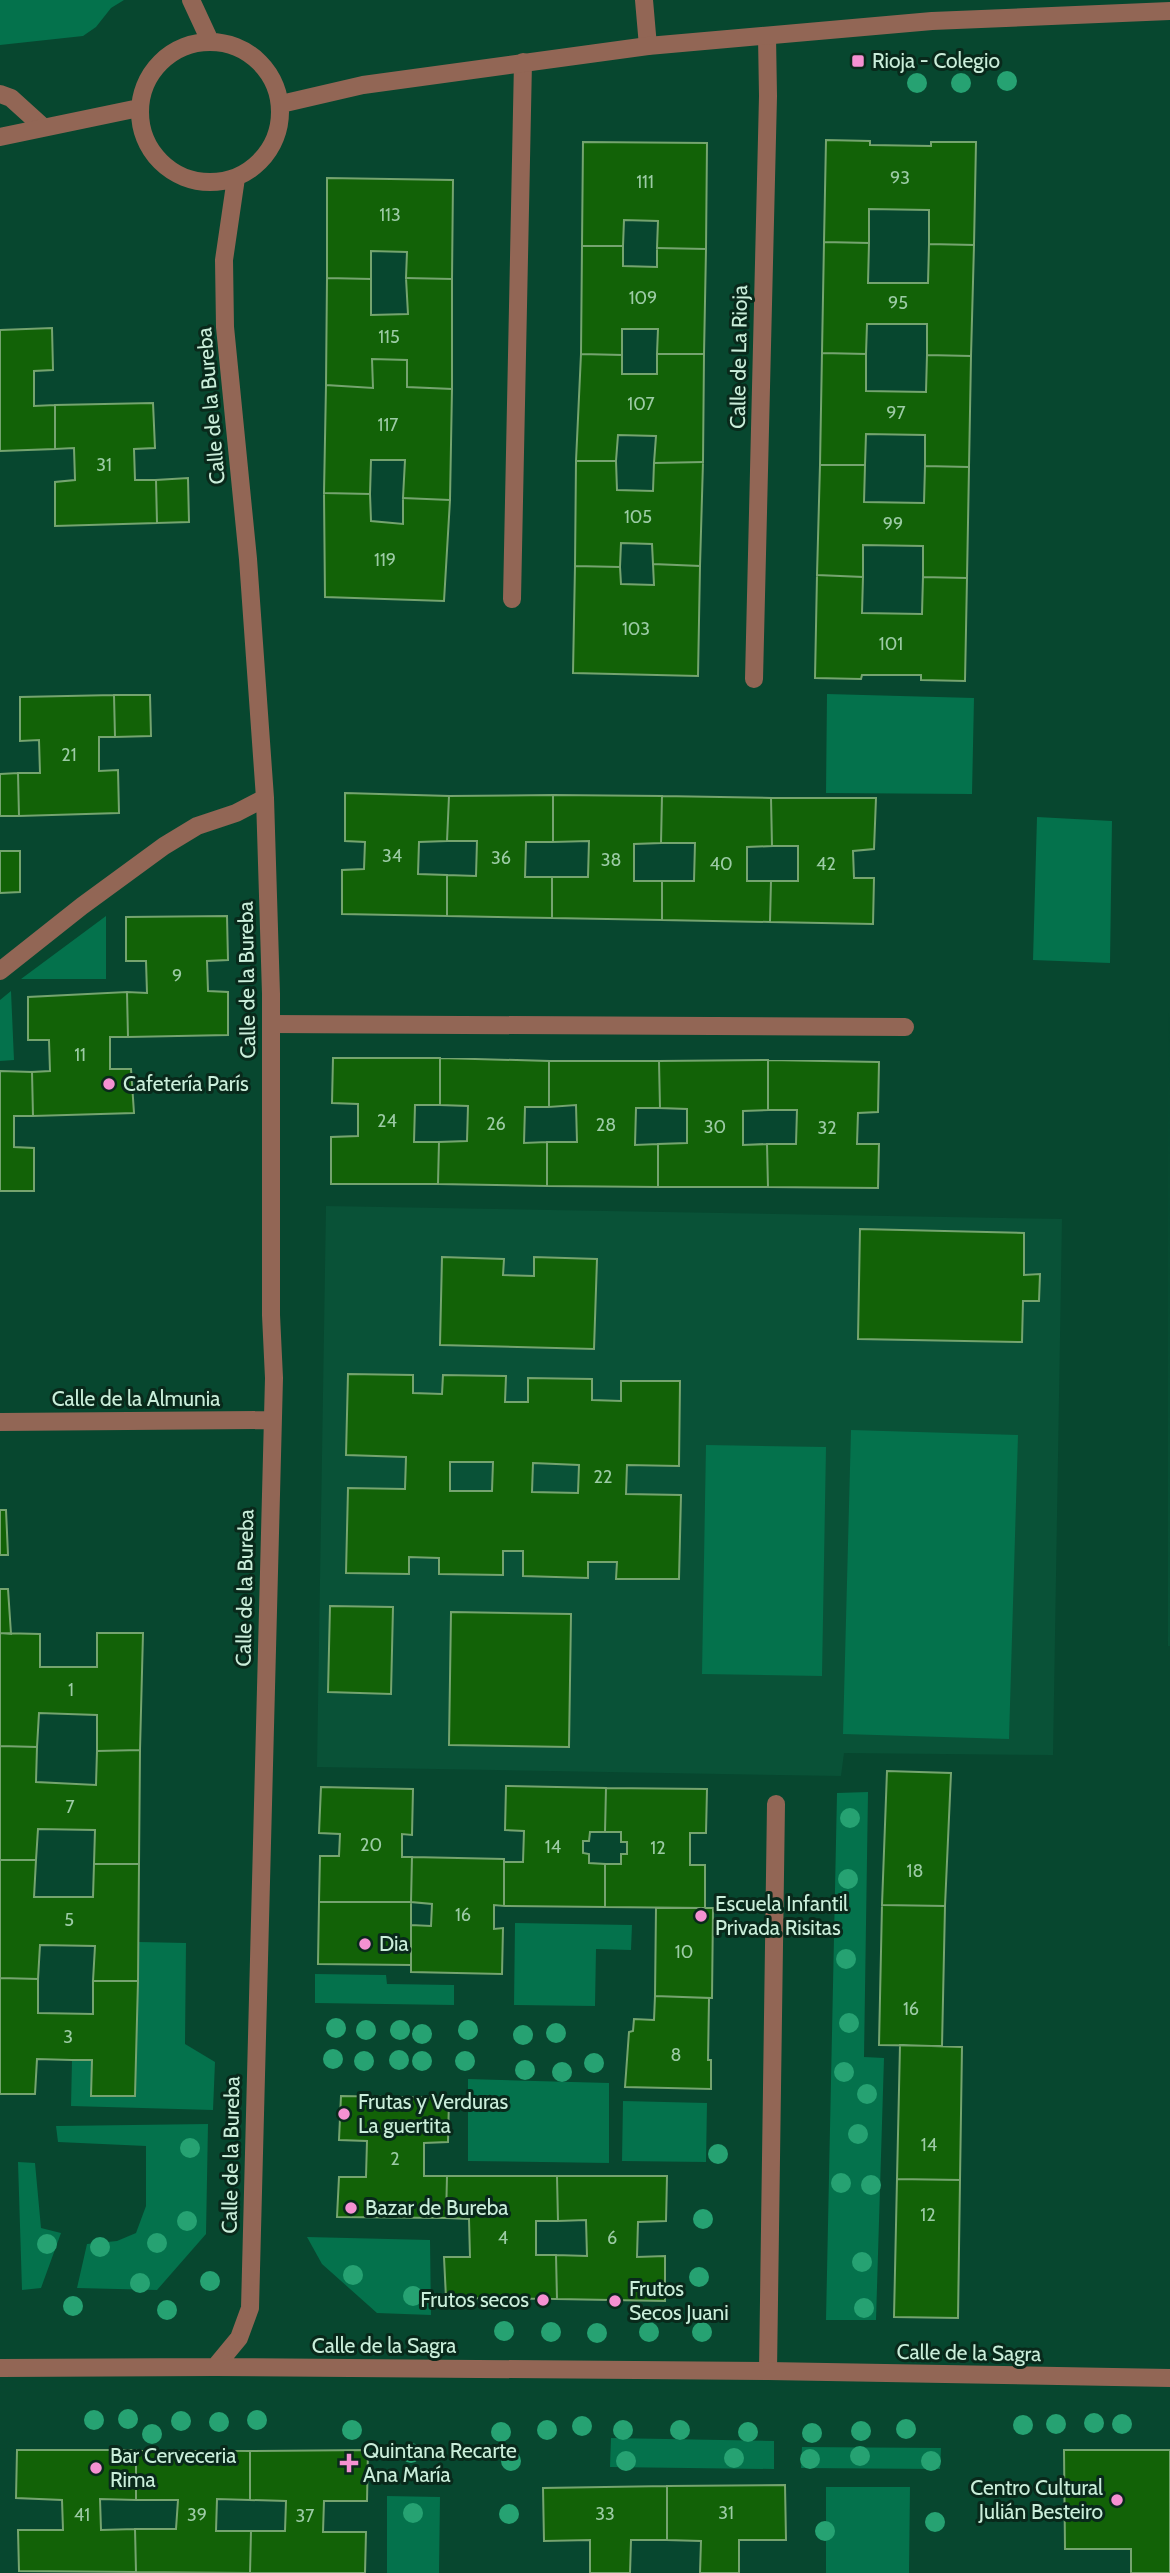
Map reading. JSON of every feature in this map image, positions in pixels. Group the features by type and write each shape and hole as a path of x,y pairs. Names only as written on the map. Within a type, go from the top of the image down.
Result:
{"street":[{"path":"191,0 210,41"},
{"path":"644,0 648,46"},
{"path":"281,104 363,85 648,46 932,21 1170,11"},
{"name":"Calle de La Rioja","path":"754,679 768,36"},
{"path":"210,41 245,51 265,67 273,80 281,104 279,128 273,146 257,165 236,178 205,183 181,177 160,163 141,133 139,108 143,89 155,67 173,51 186,45 210,41"},
{"path":"512,599 523,62"},
{"path":"0,94 11,99 43,127"},
{"path":"0,137 139,108"},
{"name":"Calle de la Bureba","path":"215,2367 240,2338 250,2308 272,1420 271,1024 265,798 250,582 225,327 224,260 236,178"},
{"path":"0,971 164,846 209,820 236,813 265,798"},
{"path":"271,1024 905,1027"},
{"name":"Calle de la Almunia","path":"0,1422 272,1420"},
{"path":"768,2371 776,1804"},
{"name":"Calle de la Sagra","path":"0,2368 768,2371 1170,2378"}],"shaded area":[{"path":"0,0 124,0 111,8 96,27 83,36 0,45"},
{"path":"827,694 974,698 972,794 826,793"},
{"path":"1037,817 1112,821 1110,963 1033,960"},
{"path":"106,916 106,979 21,979"},
{"path":"11,991 14,1060 0,1061 0,1000"},
{"path":"1169,1011 1170,1646 1168,1646"},
{"path":"326,1206 1062,1219 1053,1755 844,1753 841,1776 317,1767"},
{"path":"851,1430 1018,1435 1009,1739 843,1734"},
{"path":"706,1445 826,1447 822,1676 702,1674"},
{"path":"868,1792 864,2057 884,2058 876,2320 826,2320 837,1793"},
{"path":"515,1923 632,1925 631,1950 596,1949 595,2006 514,2005"},
{"path":"139,1942 186,1943 185,2044 215,2062 213,2110 71,2106 72,2060 92,2060 91,2096 135,2096"},
{"path":"315,1974 386,1975 387,1984 454,1985 454,2005 315,2003"},
{"path":"468,2079 609,2083 609,2163 468,2161"},
{"path":"623,2101 707,2103 706,2162 622,2161"},
{"path":"208,2124 206,2234 157,2290 77,2288 87,2244 117,2241 136,2233 146,2206 146,2146 58,2142 56,2126"},
{"path":"18,2162 35,2163 41,2228 61,2233 41,2288 22,2290"},
{"path":"307,2237 430,2240 431,2315 377,2313 322,2264"},
{"path":"611,2438 774,2441 774,2469 610,2467"},
{"path":"802,2447 941,2448 940,2469 801,2468"},
{"path":"826,2487 910,2487 909,2573 826,2573"},
{"path":"387,2496 440,2497 439,2573 387,2573"}],"building":[{"path":"826,140 870,141 870,145 931,146 931,142 976,142 974,245 929,244 929,210 869,209 869,243 824,242"},
{"path":"583,142 707,143 706,249 657,248 658,221 624,220 623,246 582,246"},
{"path":"327,178 453,180 452,279 406,278 407,252 371,251 371,279 327,278"},
{"path":"824,242 869,243 868,283 928,283 929,244 974,245 971,356 927,355 927,324 867,324 866,354 822,353"},
{"path":"582,246 623,246 623,266 657,267 657,248 706,249 704,354 657,354 658,329 622,329 622,355 581,354"},
{"path":"327,278 371,279 371,315 408,314 406,278 452,279 452,389 407,387 407,360 372,359 373,388 326,385"},
{"path":"52,328 53,370 34,371 34,406 55,405 55,449 0,451 0,330"},
{"path":"822,353 866,354 866,391 926,392 927,355 971,356 969,467 925,466 925,435 866,434 865,465 820,465"},
{"path":"581,354 622,355 622,374 657,374 657,354 704,354 703,462 654,463 656,436 618,435 616,461 576,461"},
{"path":"372,359 407,360 407,387 452,389 450,500 403,498 405,460 371,460 370,494 324,493 326,385 373,388"},
{"path":"153,403 155,448 134,449 135,480 156,480 157,523 55,526 55,482 75,480 74,448 55,449 55,405"},
{"path":"576,461 616,461 617,490 653,491 654,463 703,462 700,566 653,564 652,544 621,543 620,567 575,566"},
{"path":"820,465 865,465 864,502 924,503 925,466 969,467 967,578 923,577 923,546 863,545 863,577 817,575"},
{"path":"188,478 189,522 157,523 156,480"},
{"path":"324,493 370,494 371,521 403,524 403,498 450,500 444,601 325,597"},
{"path":"653,564 700,566 698,676 573,673 575,566 620,567 621,584 654,585"},
{"path":"817,575 863,577 862,613 922,614 923,577 967,578 965,681 921,680 921,675 862,675 861,679 815,678"},
{"path":"114,695 115,737 99,737 99,771 118,770 119,813 19,816 18,773 40,773 39,740 20,741 20,697"},
{"path":"114,695 150,695 151,736 115,737"},
{"path":"18,773 19,816 0,816 0,774"},
{"path":"345,793 449,796 447,841 419,842 418,874 447,875 447,916 342,914 342,870 364,869 365,842 345,841"},
{"path":"553,795 553,842 526,842 525,877 552,877 552,918 447,916 447,875 476,876 477,841 447,841 449,796"},
{"path":"553,795 662,796 661,843 634,844 634,881 662,881 662,920 552,918 552,877 588,877 589,841 553,842"},
{"path":"662,796 771,798 772,846 747,847 747,881 771,881 770,922 662,920 662,881 694,881 695,843 661,843"},
{"path":"771,798 876,798 874,849 853,851 854,878 874,878 873,924 770,922 771,881 798,881 798,846 772,846"},
{"path":"0,851 20,851 20,892 0,893"},
{"path":"227,916 228,960 207,961 208,991 228,992 228,1035 128,1037 127,992 147,993 146,961 126,961 126,917"},
{"path":"127,992 128,1037 110,1037 110,1069 131,1069 134,1113 33,1116 32,1072 50,1071 49,1040 28,1040 28,997"},
{"path":"333,1058 440,1058 440,1105 415,1105 414,1142 439,1142 438,1184 331,1184 331,1137 358,1136 358,1104 332,1103"},
{"path":"440,1058 549,1061 549,1107 525,1107 524,1143 547,1142 547,1186 438,1184 439,1142 467,1141 468,1106 440,1105"},
{"path":"768,1060 768,1110 743,1111 743,1145 767,1144 768,1187 658,1187 658,1144 687,1143 687,1109 660,1108 659,1061"},
{"path":"768,1060 879,1062 878,1112 858,1113 857,1144 879,1144 878,1188 768,1187 767,1144 796,1144 797,1110 768,1110"},
{"path":"549,1061 659,1061 660,1108 636,1108 635,1145 658,1144 658,1187 547,1186 547,1142 577,1142 576,1105 549,1107"},
{"path":"0,1071 32,1072 33,1116 14,1116 14,1147 34,1148 34,1191 0,1191"},
{"path":"860,1229 1024,1233 1024,1275 1040,1274 1039,1301 1023,1301 1022,1342 858,1339"},
{"path":"442,1257 504,1259 503,1275 534,1276 534,1257 597,1259 594,1349 440,1345"},
{"path":"348,1374 413,1375 413,1393 442,1394 443,1375 506,1376 505,1402 528,1402 528,1378 592,1379 592,1400 621,1401 621,1381 680,1381 679,1466 627,1465 626,1494 681,1495 679,1579 616,1579 617,1562 588,1562 588,1578 523,1576 523,1551 503,1551 503,1575 439,1574 439,1558 409,1557 409,1574 346,1573 348,1488 405,1489 406,1457 346,1455","holes":["450,1462 493,1462 492,1491 450,1491","533,1463 579,1465 578,1493 532,1492"]},
{"path":"0,1510 6,1510 8,1555 0,1555"},
{"path":"0,1589 8,1589 11,1634 0,1633"},
{"path":"330,1606 393,1607 391,1694 328,1692"},
{"path":"451,1612 571,1614 569,1747 449,1745"},
{"path":"0,1633 40,1634 40,1667 97,1667 97,1633 143,1633 140,1750 97,1751 97,1715 39,1713 37,1747 0,1746"},
{"path":"0,1746 37,1747 36,1782 96,1785 97,1751 140,1750 139,1864 94,1864 95,1830 38,1829 36,1860 0,1860"},
{"path":"887,1771 951,1773 945,1906 882,1905"},
{"path":"506,1786 606,1788 605,1832 590,1832 589,1841 583,1841 583,1853 589,1854 589,1863 605,1864 605,1907 504,1906 504,1862 523,1862 524,1831 505,1830"},
{"path":"321,1787 413,1789 412,1835 402,1834 402,1857 412,1857 411,1902 319,1902 320,1856 339,1856 340,1834 319,1833"},
{"path":"606,1788 707,1789 706,1833 690,1833 690,1865 705,1865 705,1908 605,1907 605,1864 621,1864 621,1854 627,1854 627,1842 621,1842 621,1832 605,1832"},
{"path":"412,1857 504,1859 504,1906 494,1905 494,1929 503,1928 502,1974 411,1972 411,1925 431,1926 432,1904 411,1902"},
{"path":"0,1860 36,1860 34,1897 93,1897 94,1864 139,1864 138,1981 93,1981 95,1946 40,1945 38,1979 0,1978"},
{"name":"Dia","path":"319,1902 411,1902 411,1965 318,1964"},
{"path":"882,1905 945,1906 942,2046 879,2045"},
{"path":"656,1908 713,1908 712,1998 655,1996"},
{"path":"0,1978 38,1979 38,2013 93,2014 93,1981 138,1981 135,2096 91,2096 92,2060 37,2059 35,2094 0,2094"},
{"path":"655,1996 709,1998 708,2060 711,2060 711,2089 625,2087 629,2032 633,2031 634,2019 654,2020"},
{"path":"900,2045 962,2047 960,2180 897,2179"},
{"path":"341,2096 449,2098 448,2142 424,2143 424,2176 447,2176 446,2218 337,2217 339,2177 366,2177 367,2141 339,2140"},
{"path":"447,2176 557,2176 558,2221 536,2221 536,2255 556,2255 557,2299 446,2298 444,2257 470,2257 469,2219 446,2218"},
{"path":"557,2176 667,2176 666,2221 638,2222 637,2257 665,2256 665,2301 557,2299 556,2255 587,2256 586,2220 558,2221"},
{"path":"897,2179 960,2180 958,2318 894,2317"},
{"path":"17,2450 136,2450 136,2500 100,2499 101,2530 135,2529 136,2572 19,2571 18,2530 63,2530 62,2500 16,2498"},
{"path":"136,2450 250,2451 250,2500 217,2499 216,2531 251,2531 250,2573 136,2572 135,2529 176,2529 178,2500 136,2500"},
{"path":"368,2450 367,2501 324,2501 323,2532 366,2532 365,2573 250,2573 251,2531 285,2531 286,2501 250,2500 250,2451"},
{"name":"Centro Cultural Julián Besteiro","path":"1064,2450 1170,2450 1170,2573 1131,2573 1131,2549 1065,2549"},
{"path":"785,2485 786,2540 739,2540 739,2573 700,2573 701,2541 667,2540 667,2486"},
{"path":"667,2486 667,2540 631,2540 630,2573 590,2573 590,2540 544,2541 543,2488"}],"place":[{"name":"Rioja - Colegio","path":"858,61"},
{"name":"Cafetería París","path":"109,1084"},
{"name":"Escuela Infantil Privada Risitas","path":"701,1916"},
{"name":"Dia","path":"365,1944"},
{"name":"Frutas y Verduras La guertita","path":"344,2114"},
{"name":"Bazar de Bureba","path":"351,2208"},
{"name":"Frutos secos","path":"543,2300"},
{"name":"Frutos Secos Juani","path":"615,2301"},
{"name":"Quintana Recarte Ana María","path":"349,2463"},
{"name":"Bar Cerveceria Rima","path":"96,2468"},
{"name":"Centro Cultural Julián Besteiro","path":"1117,2500"}]}
